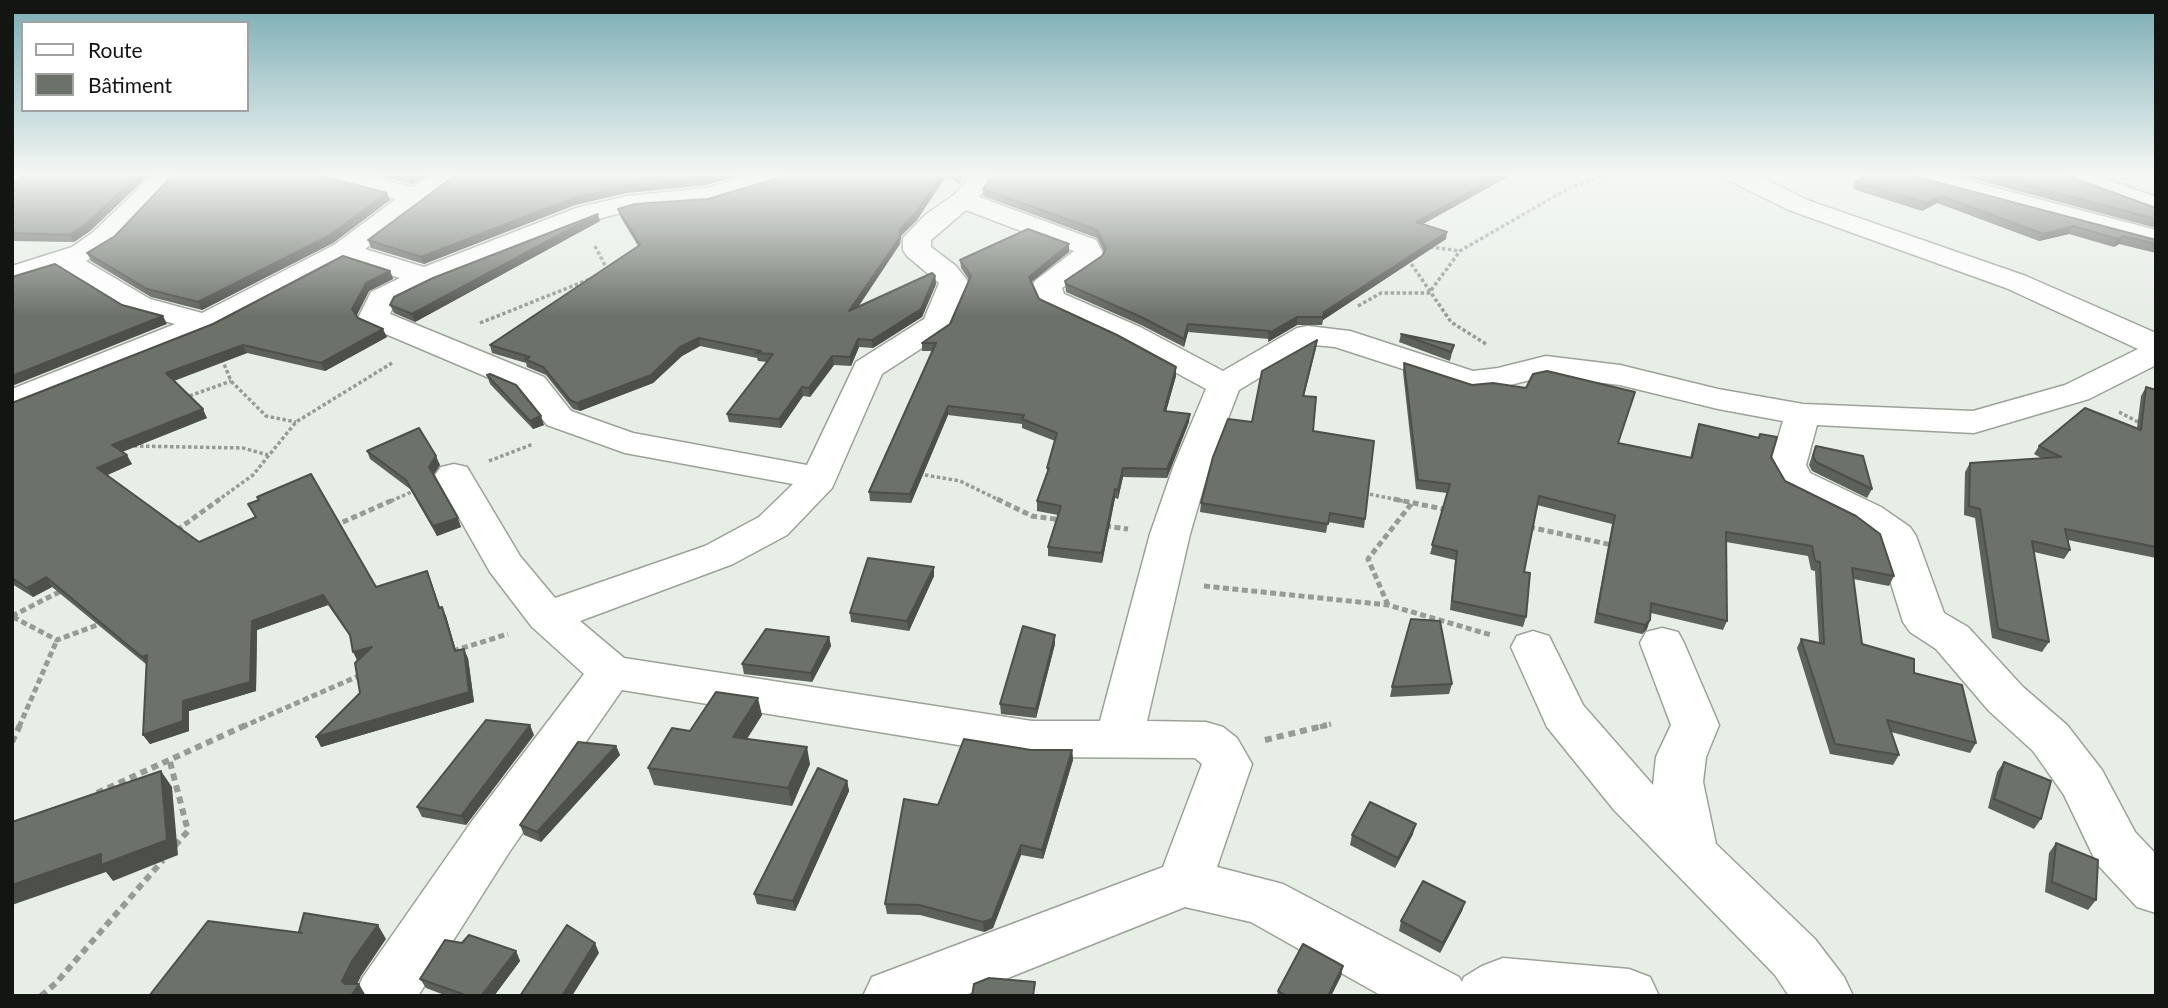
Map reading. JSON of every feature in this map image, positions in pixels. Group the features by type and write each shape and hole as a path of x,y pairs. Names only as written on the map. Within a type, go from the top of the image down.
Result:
{"street":[{"path":"12,275 82,253 102,239 119,221"},
{"path":"12,401 205,323 344,251 383,221"},
{"path":"567,221 382,298 373,318 532,384 559,418 625,442 787,471 819,480"},
{"path":"547,617 719,555 773,526 819,480 868,369 937,324 954,283 946,272 917,250 917,238 934,221"},
{"path":"1037,221 1086,246 1090,255 1046,286 1051,299 1129,334 1224,385"},
{"path":"1843,221 2016,282 2156,345"},
{"path":"2092,221 2156,238"},
{"path":"344,251 425,278"},
{"path":"65,260 139,305 205,323"},
{"path":"1119,739 1170,534 1192,465 1224,385 1308,335 1339,338 1471,380 1498,378 1546,366 1620,375 1718,399 1802,414 1974,422 2077,392 2156,352"},
{"path":"1802,414 1788,465 1795,480 1867,515 1896,536 1925,622 1952,638 2006,699 2050,738 2084,784 2116,848 2156,890"},
{"path":"454,475 504,563 547,617 611,672 1031,738 1206,740 1220,751 1227,764 1184,883"},
{"path":"1662,643 1695,725 1681,757 1678,782 1691,853"},
{"path":"1533,647 1564,715 1632,796 1795,957 1822,996"},
{"path":"384,996 491,836 611,672"},
{"path":"893,996 1184,883 1263,901 1438,996"},
{"path":"1485,996 1503,985 1629,996"}],"path":[{"path":"1429,293 1460,251 1512,221"},
{"path":"544,230 595,246 608,272 617,281"},
{"path":"1423,246 1460,251"},
{"path":"1404,253 1451,322 1489,346 1546,366"},
{"path":"175,531 253,475 296,422 352,386 431,343 608,272"},
{"path":"1308,335 1381,293 1429,293"},
{"path":"205,323 216,342 231,381 266,416 296,422"},
{"path":"174,402 231,381"},
{"path":"328,529 580,425"},
{"path":"131,446 243,448 268,455"},
{"path":"911,472 960,481 1032,516 1073,522"},
{"path":"1360,492 1450,511"},
{"path":"1388,606 1368,559 1412,503"},
{"path":"1101,525 1170,534"},
{"path":"1527,527 1618,546"},
{"path":"1158,581 1388,606 1533,647"},
{"path":"12,617 70,586"},
{"path":"12,617 57,640"},
{"path":"441,654 494,640 547,617"},
{"path":"12,742 57,640 105,622"},
{"path":"85,799 349,678 375,671"},
{"path":"1220,751 1331,724"},
{"path":"41,996 56,983 188,831 170,762"}],"building":[{"path":"12,221 89,221 70,235 12,233"},
{"path":"129,221 349,221 330,235 198,302 147,289 87,253 115,236"},
{"path":"394,221 514,221 421,257 368,240"},
{"path":"585,221 412,314 390,305 394,297 433,278"},
{"path":"625,221 908,221 900,229 900,237 849,311 932,273 935,276 921,309 872,340 858,339 850,357 832,356 809,388 802,387 779,419 727,414 773,354 756,353 761,351 699,338 680,347 651,375 577,403 570,400 543,367 525,359 530,357 490,345 640,245"},
{"path":"1072,221 1418,221 1447,232 1324,312 1323,317 1297,317 1269,333 1270,331 1188,324 1184,339 1066,284 1065,281 1102,256 1106,249 1097,230"},
{"path":"2008,221 2084,221 2156,240 2156,244 2123,236 2118,239 2073,226 2043,234"},
{"path":"1028,229 1069,244 1029,277 1039,299 1117,335 1176,367 1164,411 1190,414 1167,469 1123,468 1118,490 1115,489 1102,553 1048,547 1061,506 1037,501 1049,468 1057,433 1022,419 1024,415 948,406 910,494 869,492 936,343 922,343 950,324 971,276 960,260"},
{"path":"343,256 390,271 366,283 352,309 358,318 383,329 321,363 243,345 166,373 203,409 112,445 127,455 97,468 199,542 256,517 248,504 259,500 257,497 311,474 376,587 427,571 439,608 442,607 455,651 464,649 469,692 316,737 360,693 355,663 372,647 353,652 350,635 323,595 252,621 250,682 183,701 183,721 143,735 147,655 142,657 46,577 27,588 12,578 12,403 213,324"},
{"path":"55,264 122,305 163,316 12,376 12,277"},
{"path":"1401,334 1454,345 1451,352"},
{"path":"1317,340 1303,396 1316,397 1313,431 1374,441 1365,519 1330,513 1328,524 1201,503 1213,457 1228,419 1252,422 1262,371"},
{"path":"1404,363 1472,385 1493,383 1526,388 1533,374 1547,371 1635,392 1618,443 1692,458 1699,424 1759,438 1760,434 1777,437 1771,457 1785,481 1856,516 1880,534 1894,576 1852,568 1862,644 1914,659 1914,673 1962,685 1976,743 1887,720 1899,755 1835,744 1801,639 1824,644 1820,562 1815,561 1812,546 1726,532 1727,621 1651,603 1650,620 1645,625 1597,613 1615,515 1539,496 1524,572 1530,573 1526,617 1452,601 1457,551 1432,545 1450,484 1418,480"},
{"path":"487,375 516,385 541,416 530,421"},
{"path":"2146,387 2156,390 2156,547 2065,529 2070,550 2032,541 2049,642 1998,629 1980,509 1969,506 1970,463 2061,457 2039,446 2085,408 2141,430"},
{"path":"419,428 436,456 429,467 458,518 433,526 406,480 367,451"},
{"path":"1816,446 1863,456 1872,489 1816,462 1813,456"},
{"path":"868,558 934,567 907,621 850,613"},
{"path":"1411,619 1440,621 1452,684 1392,687"},
{"path":"1023,626 1055,635 1036,709 1000,704"},
{"path":"766,629 829,637 811,673 742,664"},
{"path":"716,692 758,698 733,737 807,747 788,788 648,768 672,728 690,731"},
{"path":"486,720 530,725 461,816 417,807"},
{"path":"964,739 1031,750 1072,750 1042,850 1021,845 992,919 983,922 919,905 885,904 904,799 938,805"},
{"path":"578,742 616,746 537,832 520,825"},
{"path":"2004,762 2051,781 2041,819 1994,799"},
{"path":"818,768 847,781 793,901 754,894"},
{"path":"161,771 167,840 101,865 101,854 12,885 12,822"},
{"path":"1370,802 1416,824 1398,858 1352,835"},
{"path":"2056,843 2098,860 2096,900 2052,882"},
{"path":"1423,881 1465,902 1443,943 1401,921"},
{"path":"304,913 378,925 352,961 342,981 345,984 359,984 351,996 149,996 208,921 302,933 299,932"},
{"path":"567,925 595,943 562,996 520,996"},
{"path":"469,935 516,951 481,996 468,996 420,979 445,940 462,943"},
{"path":"1303,944 1343,966 1328,996 1287,996 1278,991"},
{"path":"989,978 1035,982 1033,996 972,996 974,984"}]}
